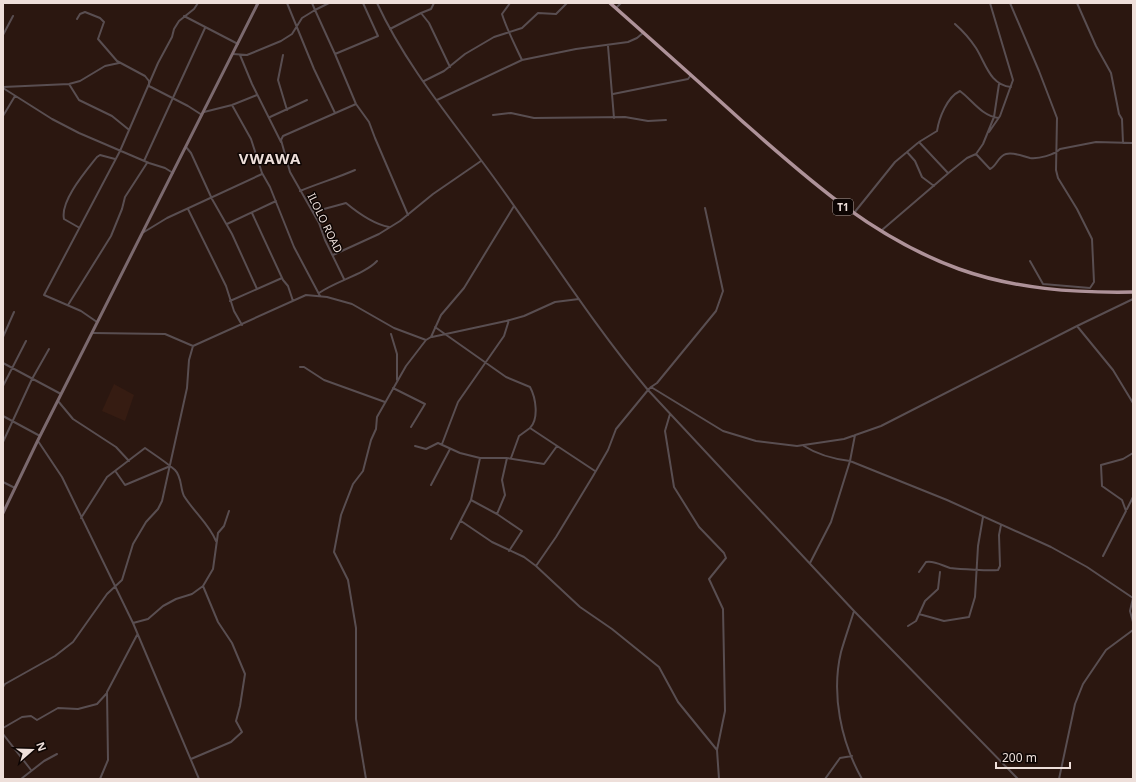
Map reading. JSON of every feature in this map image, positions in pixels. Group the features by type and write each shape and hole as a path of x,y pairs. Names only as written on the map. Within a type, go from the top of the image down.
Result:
{"highway":[{"name":"T1","path":"610,3 773,148 853,214 910,248 960,269 1000,280 1057,291 1133,292"}],"street":[{"path":"98,323 81,311 44,295 78,227 120,151 128,129 172,37 174,29 184,16 194,9 198,3"},
{"path":"3,513 61,394 258,3"},
{"path":"287,3 296,28 335,112"},
{"path":"312,3 356,104 369,122 408,214"},
{"path":"233,54 247,55 281,41 292,34 301,19 329,3"},
{"path":"335,54 378,36 363,3"},
{"path":"377,3 390,29 437,100 621,358 670,414 854,611 1018,779"},
{"path":"390,29 421,12 431,9 434,3"},
{"path":"510,3 502,14 508,32 512,37 522,60"},
{"path":"424,81 450,67 470,51 508,32 522,28 538,13 556,14 567,3"},
{"path":"616,8 621,3"},
{"path":"987,134 998,118 1012,87 1011,72 1000,43 990,3"},
{"path":"1010,3 1057,118 1056,170 1058,178 1077,209 1092,239 1093,286 1090,288 1043,284 1030,261"},
{"path":"1077,3 1096,46 1112,73 1119,114 1122,119 1123,143"},
{"path":"77,19 80,14 85,12 100,18 104,22 98,39 120,63 145,76 149,81 149,86"},
{"path":"421,12 429,23 450,67"},
{"path":"3,35 13,16"},
{"path":"184,16 238,44"},
{"path":"293,19 301,19"},
{"path":"955,24 976,48 986,68 1000,84 1012,87"},
{"path":"68,305 111,236 122,209 125,197 146,162 205,28"},
{"path":"437,100 522,60 576,49 608,46 628,42 637,38 643,33"},
{"path":"608,46 614,118"},
{"name":"ILOLO ROAD","path":"240,54 257,95 270,117 282,143 290,172 313,212 332,256 344,279"},
{"path":"283,56 278,80 287,110"},
{"path":"3,87 69,84 80,81 105,66 120,63"},
{"path":"613,94 688,79 691,75"},
{"path":"69,84 79,100 112,116 128,129"},
{"path":"881,231 948,173 967,158 976,154 994,118 1000,84"},
{"path":"149,86 203,114 257,95"},
{"path":"3,87 15,96 72,130 146,162 166,168 173,173"},
{"path":"853,214 895,162 919,142 937,131 940,117 956,93 960,91 972,104 994,118 998,118"},
{"path":"3,116 15,96"},
{"path":"270,117 307,100"},
{"path":"232,104 251,139 262,174 276,201 294,248 320,295"},
{"path":"282,143 283,136 356,104"},
{"path":"493,116 511,113 534,118 614,118 666,120"},
{"path":"919,142 948,173"},
{"path":"976,154 990,169 994,167 1005,154 1012,153 1030,158 1057,153 1060,150 1090,143 1133,143"},
{"path":"186,147 196,163 212,199 226,224 257,289"},
{"path":"907,152 915,161 922,177 934,186"},
{"path":"78,227 64,219 63,211 66,203 83,175 97,157 100,155 115,160"},
{"path":"332,256 371,238 390,227 433,194 481,161"},
{"path":"300,191 327,180 338,178 355,170"},
{"path":"143,233 167,218 212,199 262,174"},
{"path":"226,224 276,201"},
{"path":"313,212 346,203 364,217 382,226 390,227"},
{"path":"430,337 442,315 464,288 514,206"},
{"path":"536,566 608,450 620,423 648,390 657,383 716,311 723,291 705,208"},
{"path":"188,209 226,286 230,301 242,325"},
{"path":"252,213 282,278 288,286 293,301"},
{"path":"320,295 344,279 371,267 376,261"},
{"path":"230,301 282,278"},
{"path":"93,333 165,334 193,346 306,295 320,295 352,304 394,328 426,340"},
{"path":"366,779 356,719 356,628 348,580 334,552 341,515 353,484 363,471 371,440 376,429 377,417 393,388 426,340 430,337 509,320 524,316 555,302 579,299"},
{"path":"651,387 723,430 756,441 796,446 844,439 881,426 1076,326 1133,299"},
{"path":"3,337 14,312"},
{"path":"442,444 458,402 487,363 504,336 509,320"},
{"path":"1076,326 1113,370 1133,403"},
{"path":"435,327 506,377 530,387 536,416 534,424 519,436 511,458"},
{"path":"391,334 397,354 397,382"},
{"path":"3,386 26,341"},
{"path":"3,687 5,684 55,656 73,642 107,594 122,580 133,544 146,522 158,509 162,501 187,388 189,360 193,346"},
{"path":"3,442 32,379 49,349"},
{"path":"3,363 61,394"},
{"path":"300,367 304,367 324,380 385,402"},
{"path":"393,388 425,404 411,427"},
{"path":"58,401 73,419 116,446 129,461"},
{"path":"670,414 665,431 674,487 699,526 726,558 709,579 723,609 725,711 717,750 719,779"},
{"path":"3,416 40,436"},
{"path":"530,428 595,471"},
{"path":"810,563 831,522 850,461 855,435"},
{"path":"38,440 62,477 133,623 199,779"},
{"path":"415,446 426,449 435,443 442,444 450,449 480,458 511,458 544,464 556,446"},
{"path":"804,445 813,451 836,459 850,461 947,500 1051,547 1087,567 1133,598 1130,611 1133,622"},
{"path":"81,518 108,477 145,448 176,471 180,480 183,494 198,516 208,525 216,541"},
{"path":"431,485 450,449"},
{"path":"1126,510 1126,505 1122,500 1102,486 1101,465 1123,459 1133,453"},
{"path":"452,539 471,500 480,458"},
{"path":"497,514 505,495 502,480 507,458"},
{"path":"116,472 125,485 169,467"},
{"path":"3,482 15,488"},
{"path":"1104,556 1133,497"},
{"path":"471,500 522,530 509,551"},
{"path":"133,623 148,619 163,606 176,599 192,594 203,586 213,569 216,541 229,511"},
{"path":"919,614 944,621 969,617 974,597 978,546 983,517"},
{"path":"461,522 492,542 524,557 536,566 580,607 612,629 659,667 678,702 717,750"},
{"path":"919,572 923,565 929,561 956,569 990,571 999,568 999,535 1001,525"},
{"path":"908,626 914,623 925,601 938,590 940,572"},
{"path":"190,759 231,742 242,732 236,721 245,674 232,643 218,622 203,586"},
{"path":"854,611 841,652 838,693 842,730 862,779"},
{"path":"1060,779 1075,704 1083,684 1106,650 1133,630"},
{"path":"3,728 22,718 31,716 38,720 58,708 78,709 97,704 107,692 137,635"},
{"path":"100,779 108,760 107,692"},
{"path":"3,734 31,770"},
{"path":"21,779 31,770 57,754"},
{"path":"825,779 840,758 852,756"}],"shaded area":[{"path":"114,384 134,395 125,421 102,411"}],"district":[{"name":"VWAWA","path":"270,159"}]}
